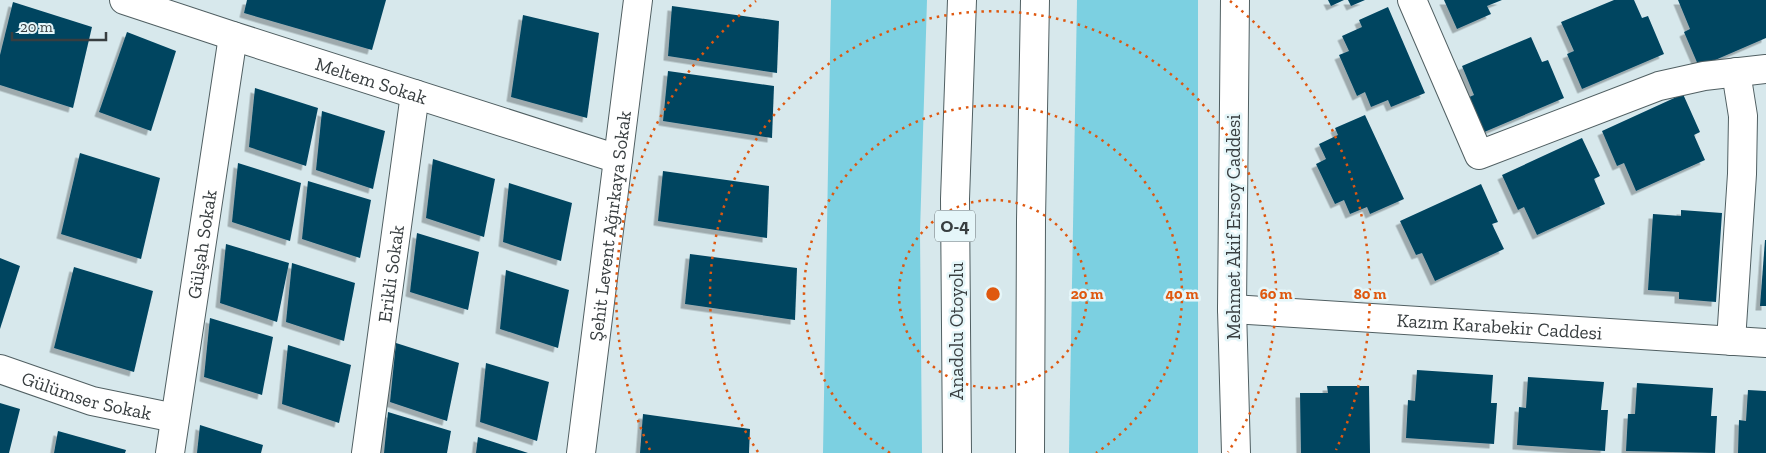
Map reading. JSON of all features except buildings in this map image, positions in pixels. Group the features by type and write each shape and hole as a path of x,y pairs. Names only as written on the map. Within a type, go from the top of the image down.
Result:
{"main road":[{"name":"Meltem Sokak","path":"124,0 618,159"},
{"name":"Şehit Levent Ağırkaya Sokak","path":"581,453 638,0"},
{"name":"Anadolu Otoyolu","path":"957,453 955,198 962,0"},
{"path":"1030,453 1031,220 1035,0"},
{"name":"Mehmet Akif Ersoy Caddesi","path":"1235,0 1232,309 1236,453"},
{"path":"1412,0 1479,155 1659,86 1704,76 1766,69"},
{"name":"Gülşah Sokak","path":"170,453 233,36"},
{"path":"1731,341 1742,174 1743,116 1736,72"},
{"name":"Erikli Sokak","path":"366,453 415,94"},
{"name":"Kazım Karabekir Caddesi","path":"1232,309 1766,343"},
{"name":"Gülümser Sokak","path":"0,369 92,401 175,418"}],"shaded area":[{"path":"831,0 927,0 920,232 922,453 823,453"},
{"path":"1077,0 1198,0 1198,453 1069,453"}]}
